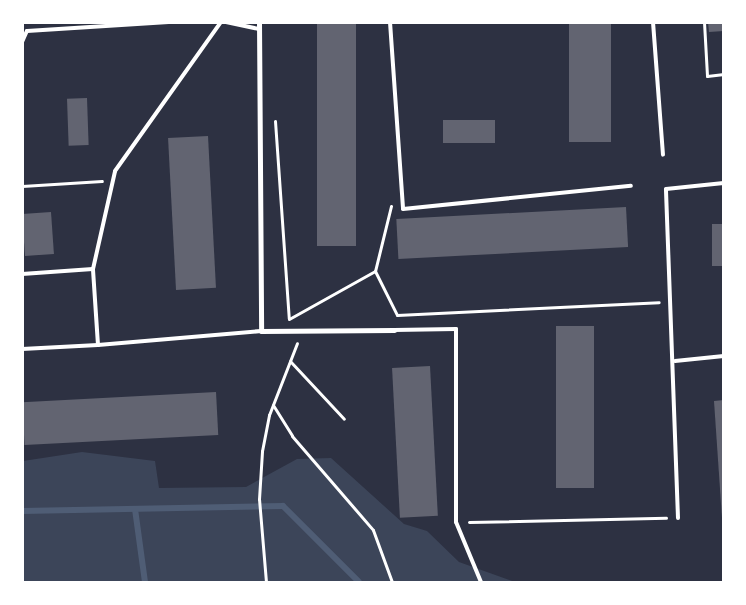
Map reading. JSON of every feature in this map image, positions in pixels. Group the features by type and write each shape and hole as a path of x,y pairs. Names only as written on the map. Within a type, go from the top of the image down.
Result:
{"street":[{"path":"258,26 260,331 394,330"}],"lane":[{"path":"22,42 27,31 169,22"},
{"path":"98,345 93,269 114,171 221,22"},
{"path":"226,22 258,26"},
{"path":"390,22 403,209 632,186"},
{"path":"653,22 662,155"},
{"path":"678,518 675,361 666,188 724,184"},
{"path":"22,274 93,269"},
{"path":"394,330 456,329 456,522 481,582"},
{"path":"22,349 98,345 260,331"},
{"path":"675,361 724,356"}],"path":[{"path":"704,22 708,76 724,74"},
{"path":"274,112 289,319 375,271"},
{"path":"22,186 112,181"},
{"path":"402,192 388,210 375,271 396,315 672,302"},
{"path":"266,582 259,499 262,451 273,405 302,331"},
{"path":"290,361 344,419"},
{"path":"273,405 292,436 373,530 392,582"},
{"path":"456,522 678,518"}],"shaded area":[{"path":"82,452 155,461 159,488 246,487 297,459 331,458 404,524 427,531 459,562 515,582 23,582 23,461"}],"building":[{"path":"317,22 356,22 356,246 317,246"},
{"path":"569,22 611,22 611,142 569,142"},
{"path":"708,22 724,22 724,31 709,32"},
{"path":"87,98 89,145 69,146 67,99"},
{"path":"443,120 495,120 495,143 443,143"},
{"path":"208,136 216,288 176,290 168,138"},
{"path":"626,207 628,247 398,259 396,219"},
{"path":"51,212 54,254 25,256 22,214"},
{"path":"712,224 724,224 724,266 712,266"},
{"path":"556,326 594,326 594,488 556,488"},
{"path":"430,366 438,516 400,518 392,368"},
{"path":"216,392 218,435 25,445 22,402"},
{"path":"724,400 724,518 722,518 714,401"}],"waterway":[{"path":"22,511 283,506 359,582"},
{"path":"135,509 145,582"}]}
